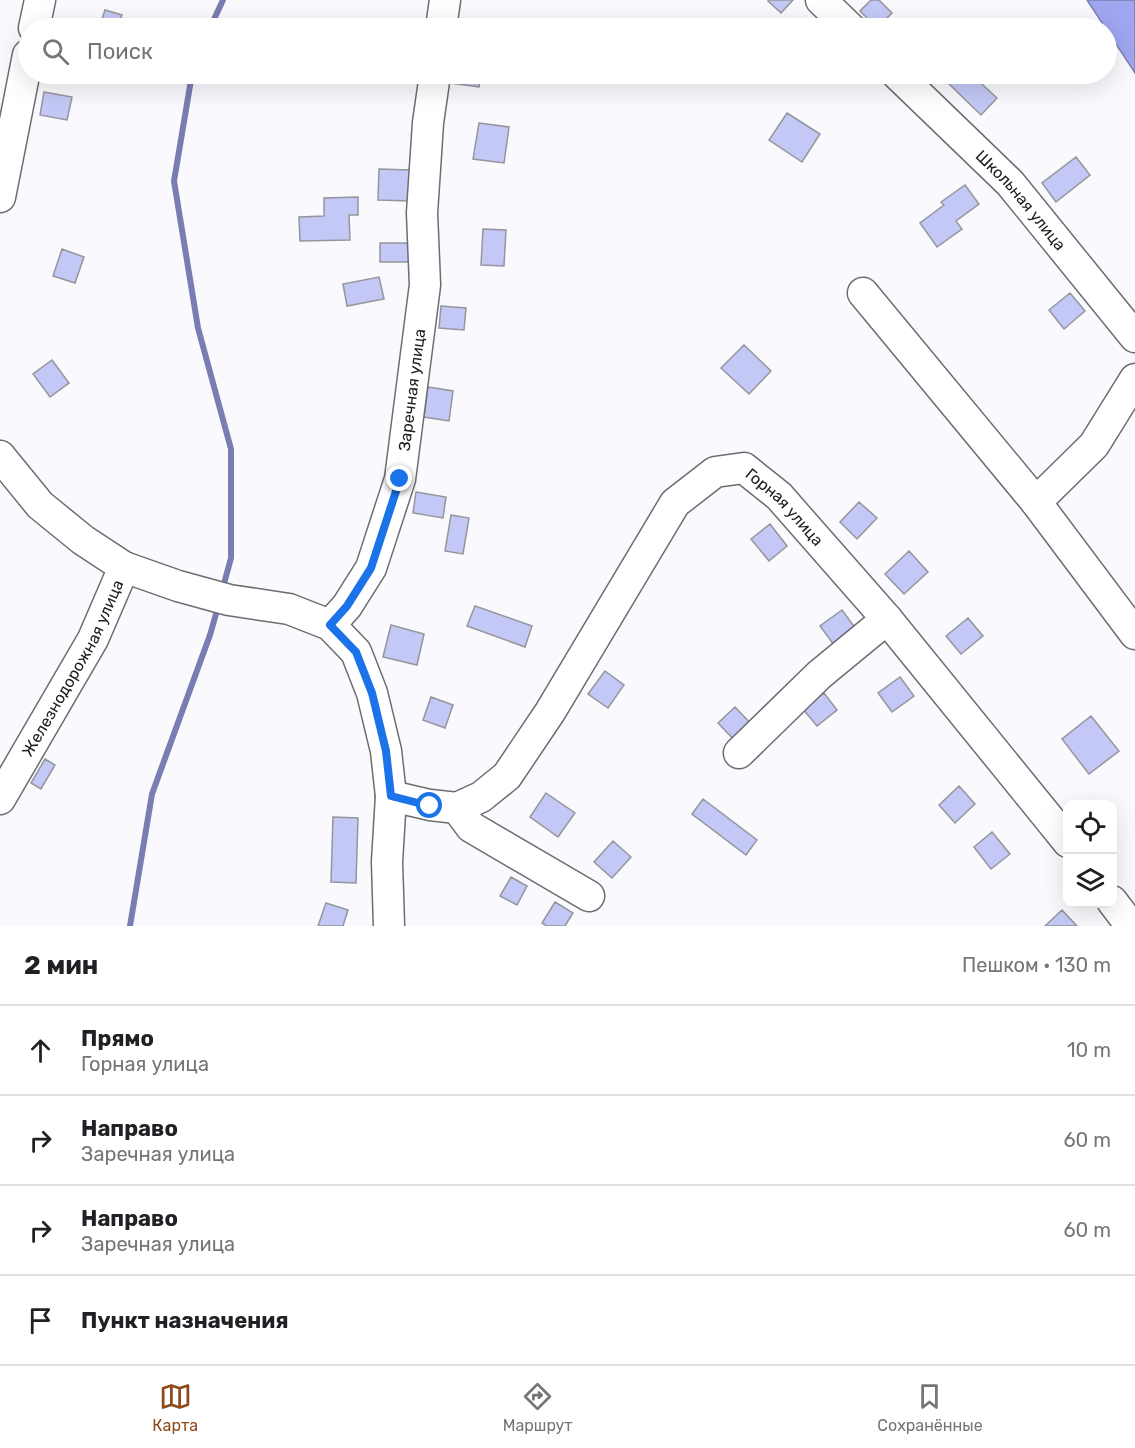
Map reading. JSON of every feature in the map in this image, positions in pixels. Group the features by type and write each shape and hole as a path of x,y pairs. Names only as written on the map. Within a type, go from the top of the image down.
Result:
{"street":[{"path":"36,18 40,0"},
{"path":"442,18 445,0"},
{"path":"820,0 839,18"},
{"path":"0,198 22,84"},
{"name":"Заречная улица","path":"330,625 347,606 371,568 400,479 425,285 422,213 428,123 434,84"},
{"name":"Школьная улица","path":"907,84 1010,183 1135,338"},
{"path":"863,293 1036,502 1135,634"},
{"path":"1036,502 1094,445 1135,379"},
{"path":"0,456 40,505 83,540 124,567 177,586 218,597 289,609 330,625 356,652 372,693 386,751 391,796 387,862 389,926"},
{"name":"Горная улица","path":"457,808 481,798 507,776 550,712 675,503 715,472 744,468 780,496 887,619 1063,836"},
{"name":"Железнодорожная улица","path":"0,799 93,639 124,567"},
{"path":"739,753 819,675 887,619"},
{"path":"391,796 430,806 457,808 471,827 589,896"},
{"path":"1117,907 1131,926"}],"water":[{"path":"1087,0 1135,0 1135,73 1117,46 1117,18 1099,18"}],"building":[{"path":"769,0 793,0 781,13"},
{"path":"871,0 879,0 892,13 887,18 867,18 860,11"},
{"path":"105,10 122,15 121,18 102,18"},
{"path":"458,84 479,84 479,87"},
{"path":"949,84 982,84 997,98 981,115"},
{"path":"44,92 72,97 67,120 40,115"},
{"path":"787,113 820,134 802,162 769,140"},
{"path":"479,123 509,127 504,163 473,159"},
{"path":"1076,157 1090,175 1056,202 1042,183"},
{"path":"379,169 410,170 409,201 378,200"},
{"path":"965,185 979,204 956,221 962,229 937,247 920,223 944,205 941,202"},
{"path":"358,197 358,215 349,215 350,240 300,241 299,217 324,216 324,198"},
{"path":"483,229 506,230 504,266 481,265"},
{"path":"380,243 409,243 410,262 380,262"},
{"path":"62,249 84,257 75,283 53,276"},
{"path":"379,277 384,299 347,306 343,284"},
{"path":"1070,293 1085,311 1064,329 1049,310"},
{"path":"441,306 466,308 464,330 439,328"},
{"path":"744,345 771,371 749,394 721,368"},
{"path":"52,360 69,383 50,397 33,374"},
{"path":"428,387 453,391 449,421 424,417"},
{"path":"416,492 446,497 443,518 413,513"},
{"path":"859,502 877,518 857,539 840,522"},
{"path":"451,515 469,518 463,554 445,551"},
{"path":"770,524 787,546 769,561 751,539"},
{"path":"909,551 928,572 904,594 885,574"},
{"path":"475,606 532,626 525,647 467,626"},
{"path":"842,610 856,629 834,645 820,626"},
{"path":"968,618 983,636 961,654 946,636"},
{"path":"391,625 424,634 417,665 383,657"},
{"path":"605,671 624,685 608,708 588,694"},
{"path":"900,677 914,696 892,712 878,693"},
{"path":"824,693 837,710 817,726 803,709"},
{"path":"431,697 453,705 445,728 423,720"},
{"path":"735,707 754,727 737,743 718,723"},
{"path":"1091,716 1119,751 1089,774 1062,739"},
{"path":"45,759 55,765 41,789 31,783"},
{"path":"959,786 975,804 955,823 939,805"},
{"path":"546,793 575,813 558,837 530,817"},
{"path":"703,799 757,840 746,855 692,814"},
{"path":"333,817 358,818 356,883 331,882"},
{"path":"992,832 1010,854 991,869 974,847"},
{"path":"613,841 631,857 612,878 594,862"},
{"path":"511,877 527,886 517,905 500,896"},
{"path":"555,902 573,913 565,926 547,926 542,923"},
{"path":"326,903 348,910 343,926 318,926"},
{"path":"1062,910 1077,926 1045,926"}],"waterway":[{"path":"215,18 223,0"},
{"path":"190,84 174,181 198,328 231,449 231,558 222,591"},
{"path":"130,926 152,794 218,607"}],"route":[{"path":"400,479 371,568 347,606 330,625 356,652 372,693 386,751 391,796 430,806"}]}
